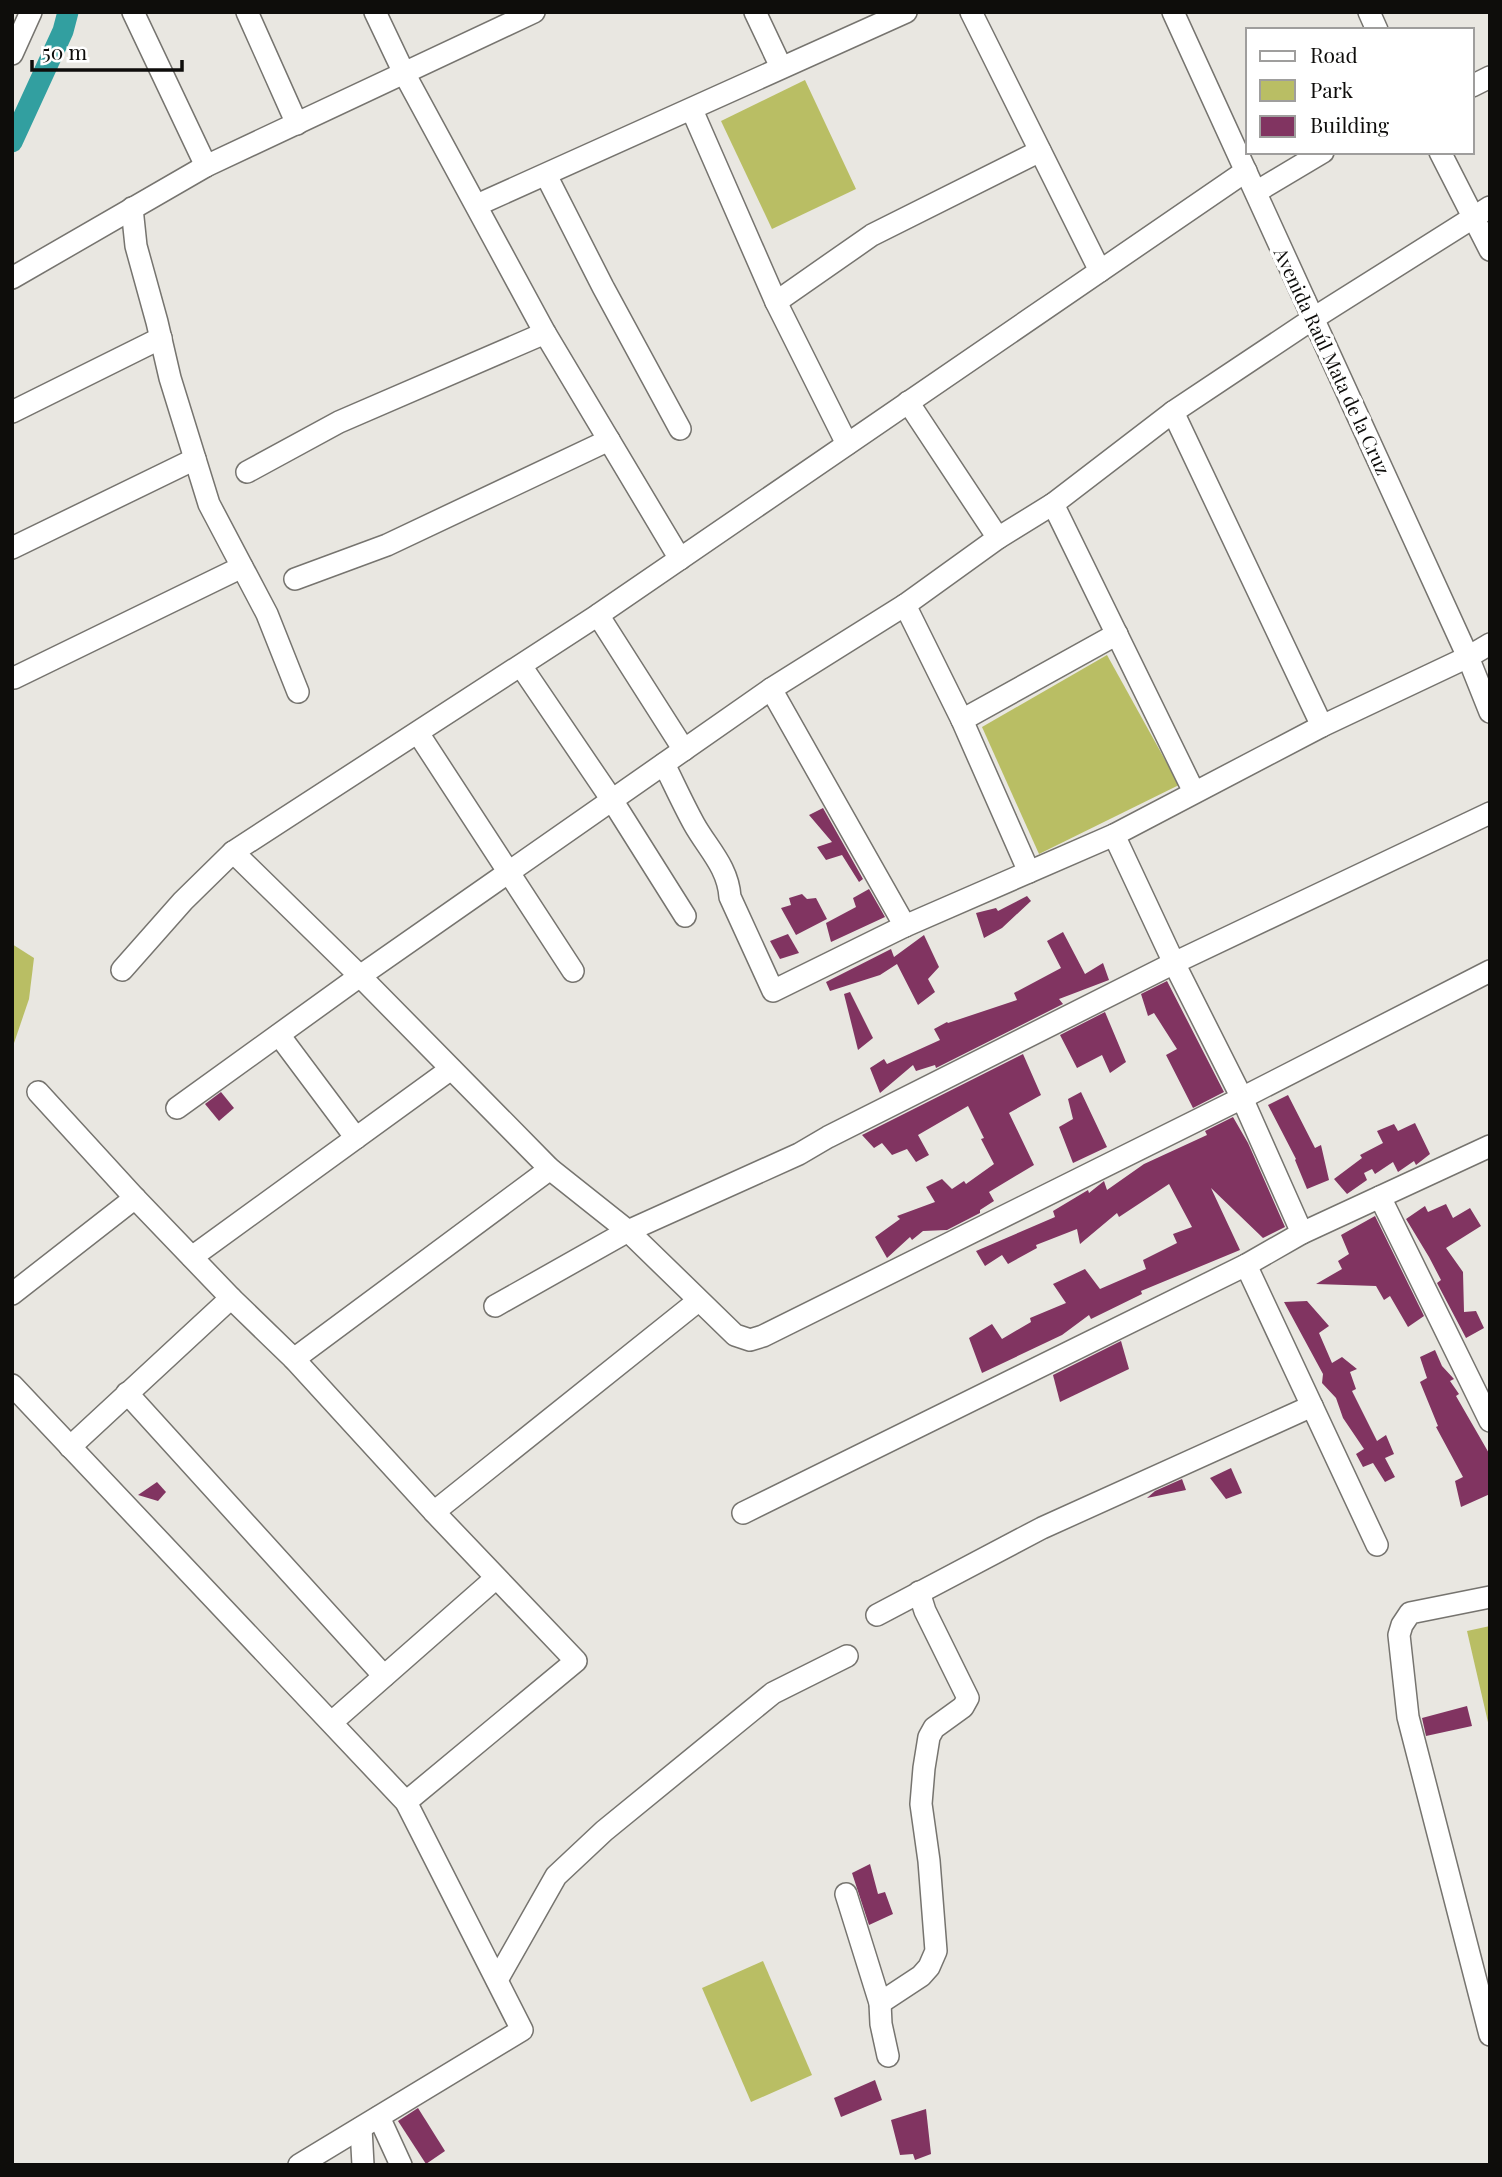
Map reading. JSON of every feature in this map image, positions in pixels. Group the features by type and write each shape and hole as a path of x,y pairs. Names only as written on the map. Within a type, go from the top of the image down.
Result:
{"street":[{"path":"12,54 31,12"},
{"path":"133,12 206,166"},
{"path":"247,12 297,124"},
{"path":"375,12 404,72 545,333 680,559"},
{"path":"12,278 206,166 534,12"},
{"path":"755,12 781,68"},
{"path":"477,205 906,12"},
{"path":"971,12 1100,271"},
{"name":"Avenida Raúl Mata de la Cruz","path":"1173,12 1468,657 1490,712"},
{"path":"1369,12 1376,28"},
{"path":"1474,85 1490,77"},
{"path":"692,110 776,302 847,444"},
{"path":"776,302 872,235 1040,151"},
{"path":"1256,192 1319,154"},
{"path":"1441,154 1481,211 1490,250"},
{"path":"122,970 183,901 233,852 598,615 1246,171"},
{"path":"546,175 680,429"},
{"path":"132,208 136,246 170,378 209,504 267,614 298,692"},
{"path":"177,1108 360,976 771,689 905,605 998,538 1053,505 1173,412 1481,211"},
{"path":"247,472 339,422 545,333"},
{"path":"12,412 161,338"},
{"path":"908,402 998,538"},
{"path":"1173,412 1322,726"},
{"path":"295,579 387,545 609,440"},
{"path":"12,548 195,459"},
{"path":"1053,505 1195,792"},
{"path":"14,678 242,566"},
{"path":"905,605 961,720 1029,872"},
{"path":"598,615 684,750"},
{"path":"961,720 1117,634"},
{"path":"664,764 695,826 723,868 729,881 730,897 773,990 905,926 1114,835 1322,726 1490,644"},
{"path":"521,666 612,800 685,916"},
{"path":"771,689 905,926"},
{"path":"418,733 573,971"},
{"path":"495,1306 628,1231 799,1154 1174,963 1490,813"},
{"path":"1114,835 1242,1098 1302,1233"},
{"path":"233,852 360,976 550,1170 628,1231 735,1335 750,1340 763,1336 1242,1098 1490,971"},
{"path":"279,1035 356,1138"},
{"path":"192,1257 451,1069"},
{"path":"38,1092 135,1198 294,1359 576,1661 407,1802"},
{"path":"743,1513 1246,1265 1302,1233 1490,1146"},
{"path":"294,1359 550,1170"},
{"path":"1380,1197 1490,1421"},
{"path":"12,1294 135,1198"},
{"path":"1246,1265 1377,1545"},
{"path":"70,1447 231,1298"},
{"path":"434,1512 698,1301"},
{"path":"12,1385 407,1802 522,2030 299,2165"},
{"path":"127,1393 384,1676"},
{"path":"877,1615 1042,1528 1312,1406"},
{"path":"332,1722 496,1578"},
{"path":"880,2003 921,1976 929,1967 936,1951 927,1836 921,1804 924,1768 929,1737 934,1728 963,1707 968,1698 925,1611 919,1592"},
{"path":"1490,1597 1410,1613 1399,1635 1408,1717 1490,2035"},
{"path":"497,1980 556,1876 604,1832 774,1693 847,1656"},
{"path":"846,1894 880,2003 881,2024 888,2056"},
{"path":"370,2123 401,2162"},
{"path":"363,2165 370,2123"}],"green space":[{"path":"805,80 856,189 772,229 721,121"},
{"path":"1107,655 1179,785 1039,854 982,727"},
{"path":"12,944 34,958 29,999 12,1049"},
{"path":"1490,1626 1490,1731 1467,1631"},
{"path":"763,1961 812,2075 751,2102 702,1988"}],"building":[{"path":"823,808 863,879 859,882 842,855 826,860 817,847 832,842 809,815"},
{"path":"869,889 885,917 831,942 826,923 856,907 853,898"},
{"path":"802,894 807,899 816,898 827,919 796,935 781,908 791,905 789,898"},
{"path":"1027,896 1031,901 1002,928 984,938 976,913 996,908 998,911"},
{"path":"1063,932 1085,974 1103,963 1109,980 1059,999 1063,1004 936,1068 935,1065 916,1071 913,1065 880,1093 870,1068 884,1059 887,1064 940,1040 934,1029 947,1022 1017,1000 1014,993 1061,968 1047,941"},
{"path":"788,934 799,953 780,959 770,941"},
{"path":"924,935 939,967 928,979 935,992 918,1005 897,964 880,975 830,991 826,982 891,949 894,957"},
{"path":"1167,981 1224,1092 1193,1108 1166,1055 1177,1049 1154,1013 1148,1016 1141,994"},
{"path":"850,992 873,1038 858,1050 844,994"},
{"path":"1105,1012 1126,1062 1110,1073 1102,1055 1077,1068 1060,1035"},
{"path":"1023,1054 1041,1095 1009,1113 1034,1165 989,1192 994,1201 980,1210 980,1213 947,1230 923,1231 912,1240 910,1237 887,1258 875,1237 900,1219 897,1216 935,1202 926,1187 942,1179 952,1189 964,1181 966,1184 994,1164 968,1106 918,1135 929,1155 916,1162 907,1149 892,1155 882,1143 874,1148 862,1135"},
{"path":"221,1092 234,1108 219,1121 205,1104"},
{"path":"1081,1092 1107,1147 1073,1163 1059,1127 1073,1119 1068,1099"},
{"path":"1288,1095 1315,1148 1321,1145 1329,1180 1307,1189 1296,1159 1268,1105"},
{"path":"1233,1117 1248,1143 1285,1227 1263,1238 1211,1188 1240,1250 1141,1291 1142,1294 1091,1319 1089,1315 1062,1335 982,1373 969,1338 992,1324 1002,1339 1031,1322 1030,1318 1066,1303 1053,1284 1085,1269 1100,1289 1146,1269 1143,1260 1177,1243 1173,1234 1192,1227 1169,1184 1119,1217 1117,1213 1080,1244 1077,1229 1036,1245 1037,1248 1008,1264 1002,1255 985,1266 976,1251 1055,1217 1053,1211 1088,1190 1089,1193 1104,1181 1107,1190 1144,1164 1207,1135 1205,1131"},
{"path":"1415,1123 1430,1154 1416,1165 1414,1161 1398,1172 1393,1162 1375,1174 1372,1169 1364,1173 1367,1180 1347,1194 1334,1179 1362,1158 1360,1155 1383,1143 1377,1131 1394,1124 1398,1131"},
{"path":"1446,1204 1453,1218 1470,1208 1481,1226 1446,1248 1463,1272 1464,1312 1476,1311 1484,1328 1466,1338 1437,1283 1441,1280 1406,1219 1425,1206 1428,1212"},
{"path":"1375,1216 1424,1316 1408,1327 1390,1296 1384,1300 1376,1286 1316,1284 1342,1269 1338,1261 1349,1254 1341,1235"},
{"path":"1307,1301 1329,1326 1319,1333 1332,1363 1342,1357 1357,1369 1350,1372 1356,1389 1352,1391 1377,1441 1386,1435 1394,1454 1385,1458 1395,1477 1385,1482 1373,1463 1363,1467 1356,1454 1364,1449 1343,1418 1336,1398 1322,1383 1323,1374 1284,1302"},
{"path":"1121,1341 1129,1369 1060,1402 1053,1375"},
{"path":"1435,1350 1442,1366 1454,1379 1450,1381 1459,1394 1456,1396 1490,1455 1490,1494 1461,1507 1455,1481 1463,1477 1436,1427 1438,1426 1420,1382 1427,1378 1420,1357"},
{"path":"1231,1468 1242,1493 1226,1499 1210,1478"},
{"path":"1182,1479 1186,1490 1147,1498 1155,1491"},
{"path":"157,1482 166,1492 158,1501 138,1495"},
{"path":"1467,1706 1472,1726 1426,1736 1422,1718"},
{"path":"870,1864 878,1894 885,1892 893,1914 869,1925 852,1873"},
{"path":"875,2080 882,2100 841,2117 834,2098"},
{"path":"418,2108 445,2151 426,2164 398,2121"},
{"path":"926,2109 931,2154 915,2160 913,2154 900,2155 891,2120"}],"waterway":[{"path":"12,142 63,31 68,12"}]}
